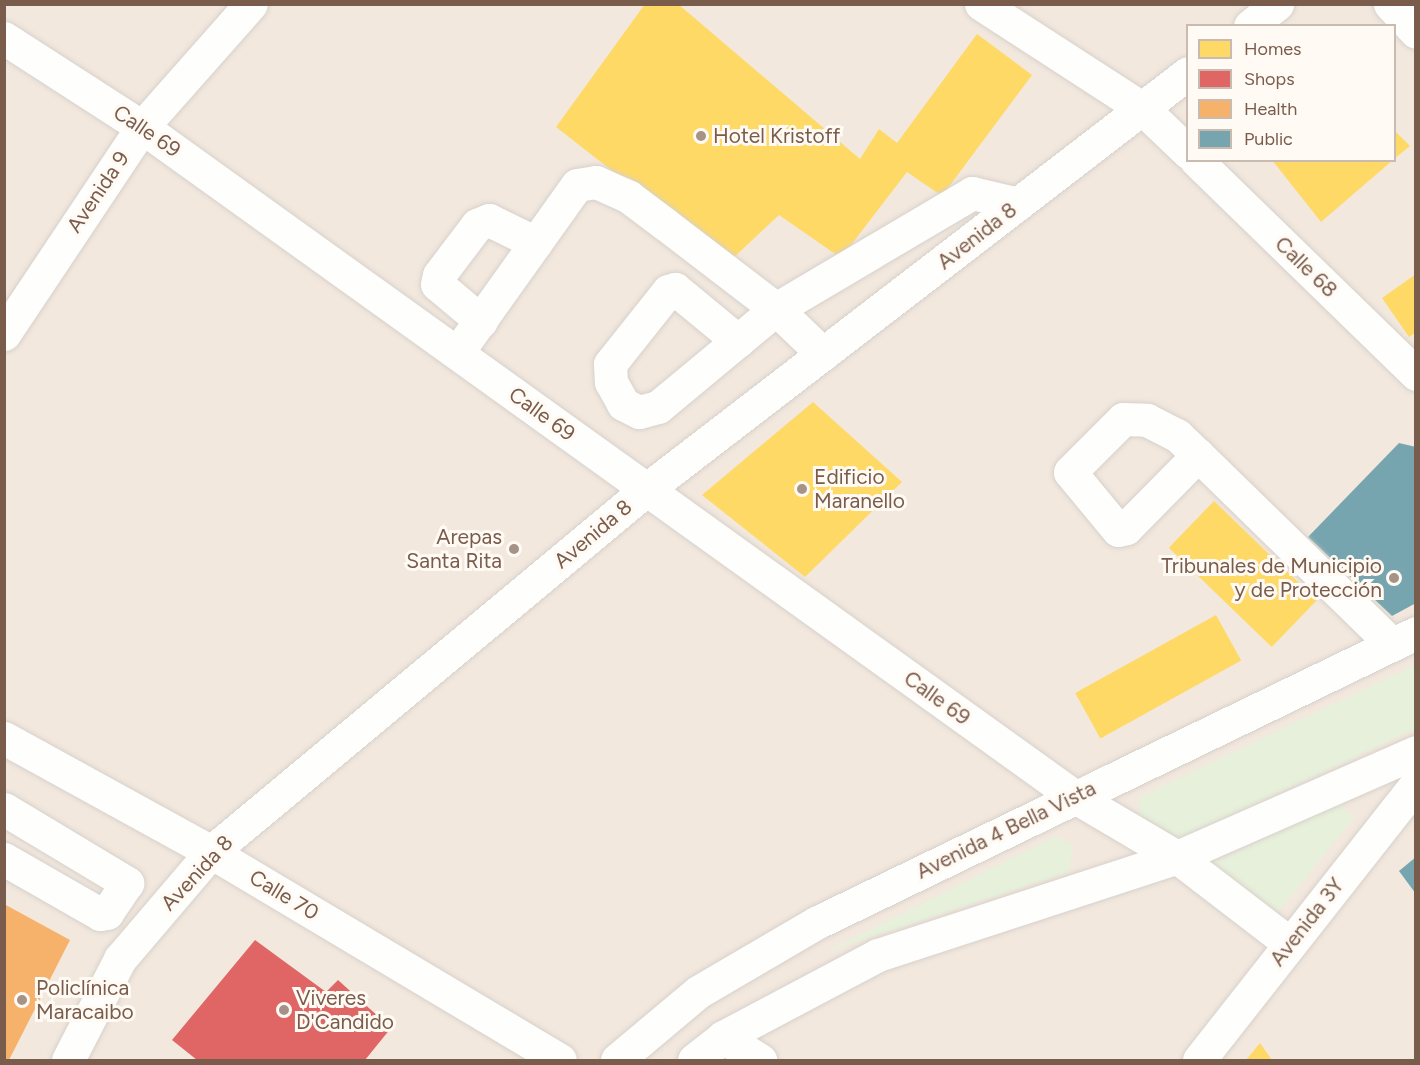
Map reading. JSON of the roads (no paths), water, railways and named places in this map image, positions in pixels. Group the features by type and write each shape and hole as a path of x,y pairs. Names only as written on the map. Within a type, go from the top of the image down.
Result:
{"street":[{"name":"Avenida 9","path":"6,327 142,127 251,4"},
{"path":"981,4 1142,108 1186,150"},
{"path":"1252,24 1277,4"},
{"path":"1390,4 1416,32"},
{"name":"Calle 69","path":"4,38 142,127 1075,797 1177,857 1289,944"},
{"name":"Avenida 8","path":"68,1060 120,959 211,852 647,489 1186,75"},
{"name":"Calle 68","path":"1198,162 1414,369"},
{"path":"457,353 577,185 596,182 629,197 776,309 823,354"},
{"path":"738,340 776,309 972,193 1018,204"},
{"path":"481,321 437,284 439,275 477,225 489,220 536,243"},
{"path":"1198,455 1404,639"},
{"name":"Avenida 4 Bella Vista","path":"617,1060 698,992 818,922 1404,639"},
{"name":"Calle 70","path":"4,738 211,852 560,1060"},
{"path":"694,1060 723,1037 878,955 1177,857 1416,752"},
{"name":"Avenida 3Y","path":"1199,1060 1416,784"},
{"path":"4,809 127,883 107,913 100,914 4,859"},
{"path":"723,1037 760,1060"}],"place":[{"name":"Hotel Kristoff","path":"701,136"},
{"name":"Edificio Maranello","path":"802,489"},
{"name":"Arepas Santa Rita","path":"514,549"},
{"name":"Tribunales de Municipio y de Protección","path":"1394,578"},
{"name":"Policlínica Maracaibo","path":"22,1000"},
{"name":"Viveres D'Candido","path":"284,1010"}]}
